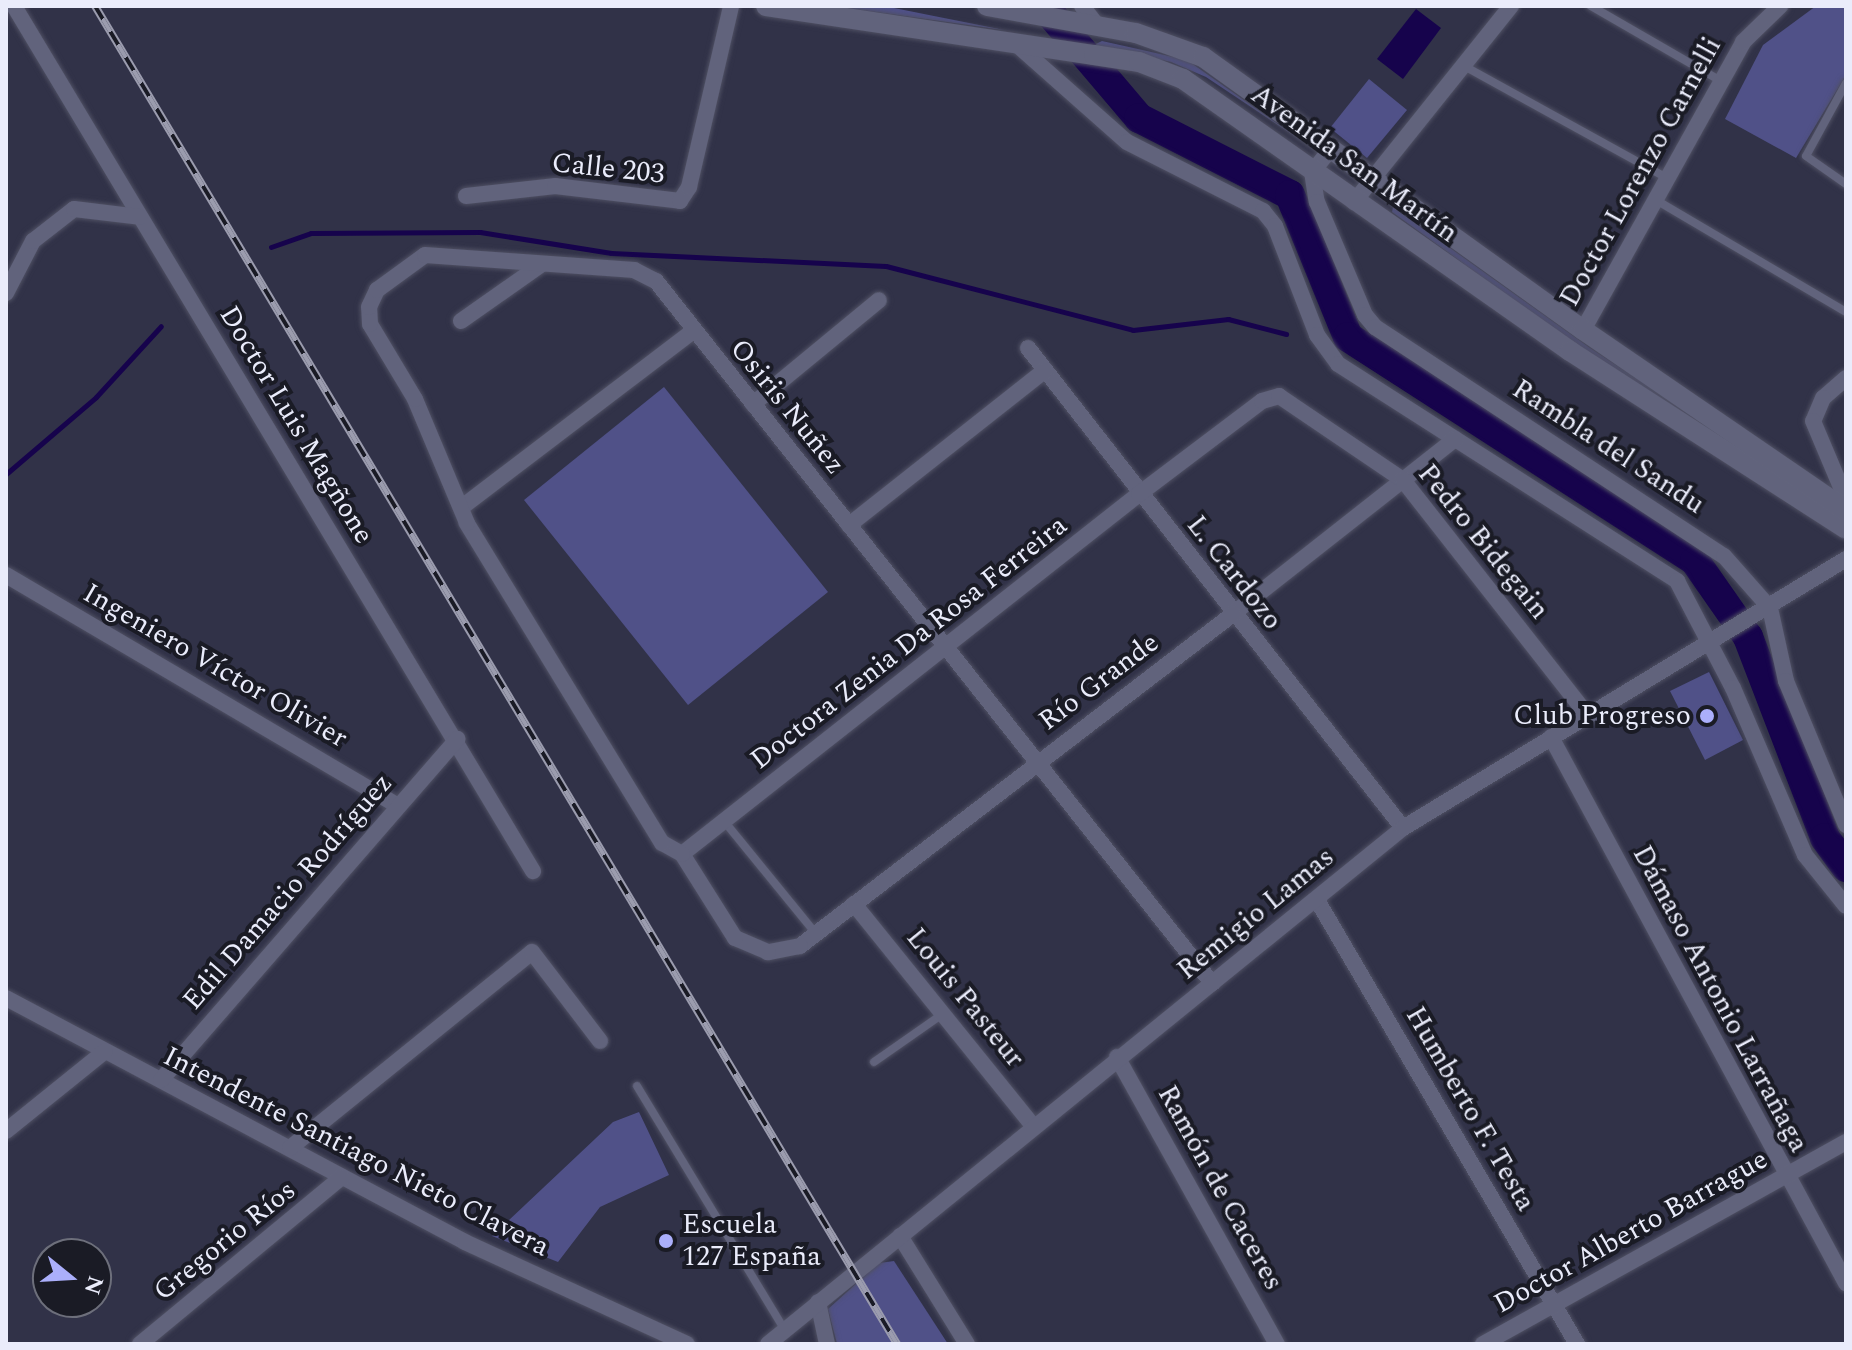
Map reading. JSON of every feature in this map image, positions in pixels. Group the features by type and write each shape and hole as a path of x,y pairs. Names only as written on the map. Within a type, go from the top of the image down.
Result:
{"street":[{"name":"Doctor Luis Magñone","path":"14,6 457,739 493,811 533,871"},
{"name":"Calle 203","path":"466,196 555,186 680,201 689,187 731,6"},
{"name":"Avenida San Martín","path":"766,6 1139,62 1211,94 1312,172 1583,360 1846,529"},
{"name":"Avenida San Martín","path":"987,6 1078,14 1097,25 1164,40 1203,57 1583,330 1846,510"},
{"name":"Doctor Lorenzo Carnelli","path":"1583,330 1754,26 1780,6"},
{"path":"1354,202 1463,65 1503,9"},
{"path":"1021,44 1127,142 1263,211 1275,226 1326,351 1455,439 1677,581 1714,642 1805,855 1846,906"},
{"path":"1312,172 1330,150"},
{"name":"Rambla del Sandu","path":"1312,172 1317,202 1365,315 1375,327 1709,543 1765,610"},
{"path":"6,293 33,241 74,209 140,217"},
{"name":"Osiris Nuñez","path":"682,854 662,843 462,507 415,399 370,324 369,307 377,290 425,255 648,274 1212,983"},
{"path":"461,321 542,264"},
{"path":"753,404 879,300"},
{"path":"462,507 692,332"},
{"name":"L. Cardozo","path":"1028,348 1139,494 1403,828"},
{"path":"849,525 1045,370"},
{"path":"1846,378 1823,398 1813,421 1846,499"},
{"name":"Doctora Zenia Da Rosa Ferreira","path":"682,854 1139,494 1262,401 1279,396"},
{"name":"Pedro Bidegain","path":"1279,396 1403,480 1587,715"},
{"name":"Río Grande","path":"682,854 735,938 768,952 784,952 816,934 1455,439"},
{"name":"Remigio Lamas","path":"768,1344 853,1271 1403,828 1587,715 1714,642 1846,559"},
{"name":"Ingeniero Víctor Olivier","path":"6,575 397,805"},
{"path":"1765,610 1786,681 1846,825"},
{"name":"Dámaso Antonio Larrañaga","path":"1551,737 1846,1283"},
{"name":"Edil Damacio Rodríguez","path":"161,1080 457,739"},
{"name":"Humberto F. Testa","path":"1317,900 1577,1344"},
{"name":"Louis Pasteur","path":"854,904 945,1013 1033,1126"},
{"path":"290,1148 532,952 600,1041"},
{"name":"Intendente Santiago Nieto Clavera","path":"6,998 465,1242 687,1344"},
{"path":"6,1131 105,1051"},
{"name":"Ramón de Caceres","path":"1117,1057 1277,1344"},
{"name":"Doctor Alberto Barrague","path":"1483,1344 1846,1142"},
{"name":"Gregorio Ríos","path":"140,1344 342,1177"},
{"path":"900,1236 967,1344"},
{"path":"818,1302 827,1344"}],"lane":[{"path":"1591,6 1721,81"},
{"path":"1463,65 1667,178"},
{"path":"1846,83 1806,156 1846,184"},
{"path":"1655,200 1846,312"},
{"path":"724,821 816,934"},
{"path":"874,1062 945,1013"},
{"path":"637,1086 785,1330"}],"shaded area":[{"path":"833,6 884,6 1004,30"},
{"path":"1816,6 1846,6 1846,75 1796,158 1725,119 1763,45"},
{"path":"1416,9 1441,28 1403,79 1377,59"},
{"path":"1102,41 1187,60 1305,143 1206,77 1171,62 1094,45"},
{"path":"1369,79 1407,110 1367,158 1330,128"},
{"path":"1393,207 1590,348 1820,500 1586,352 1392,212"},
{"path":"664,387 828,592 688,705 524,500"},
{"name":"Club Progreso","path":"1709,672 1743,740 1705,760 1670,691"},
{"path":"639,1112 669,1175 600,1207 558,1262 492,1236 613,1122"},
{"path":"894,1261 948,1344 837,1344 828,1309 879,1263"}],"waterway":[{"path":"1044,6 1139,118 1290,195 1348,337 1695,561 1748,637 1825,838 1846,867"},
{"path":"271,247 311,233 480,232 611,253 886,266 1133,330 1228,319 1286,334"},
{"path":"6,474 96,397 161,326"}],"railway":[{"path":"95,6 897,1344"}],"place":[{"name":"Club Progreso","path":"1707,716"},
{"name":"Escuela 127 España","path":"666,1241"}]}
